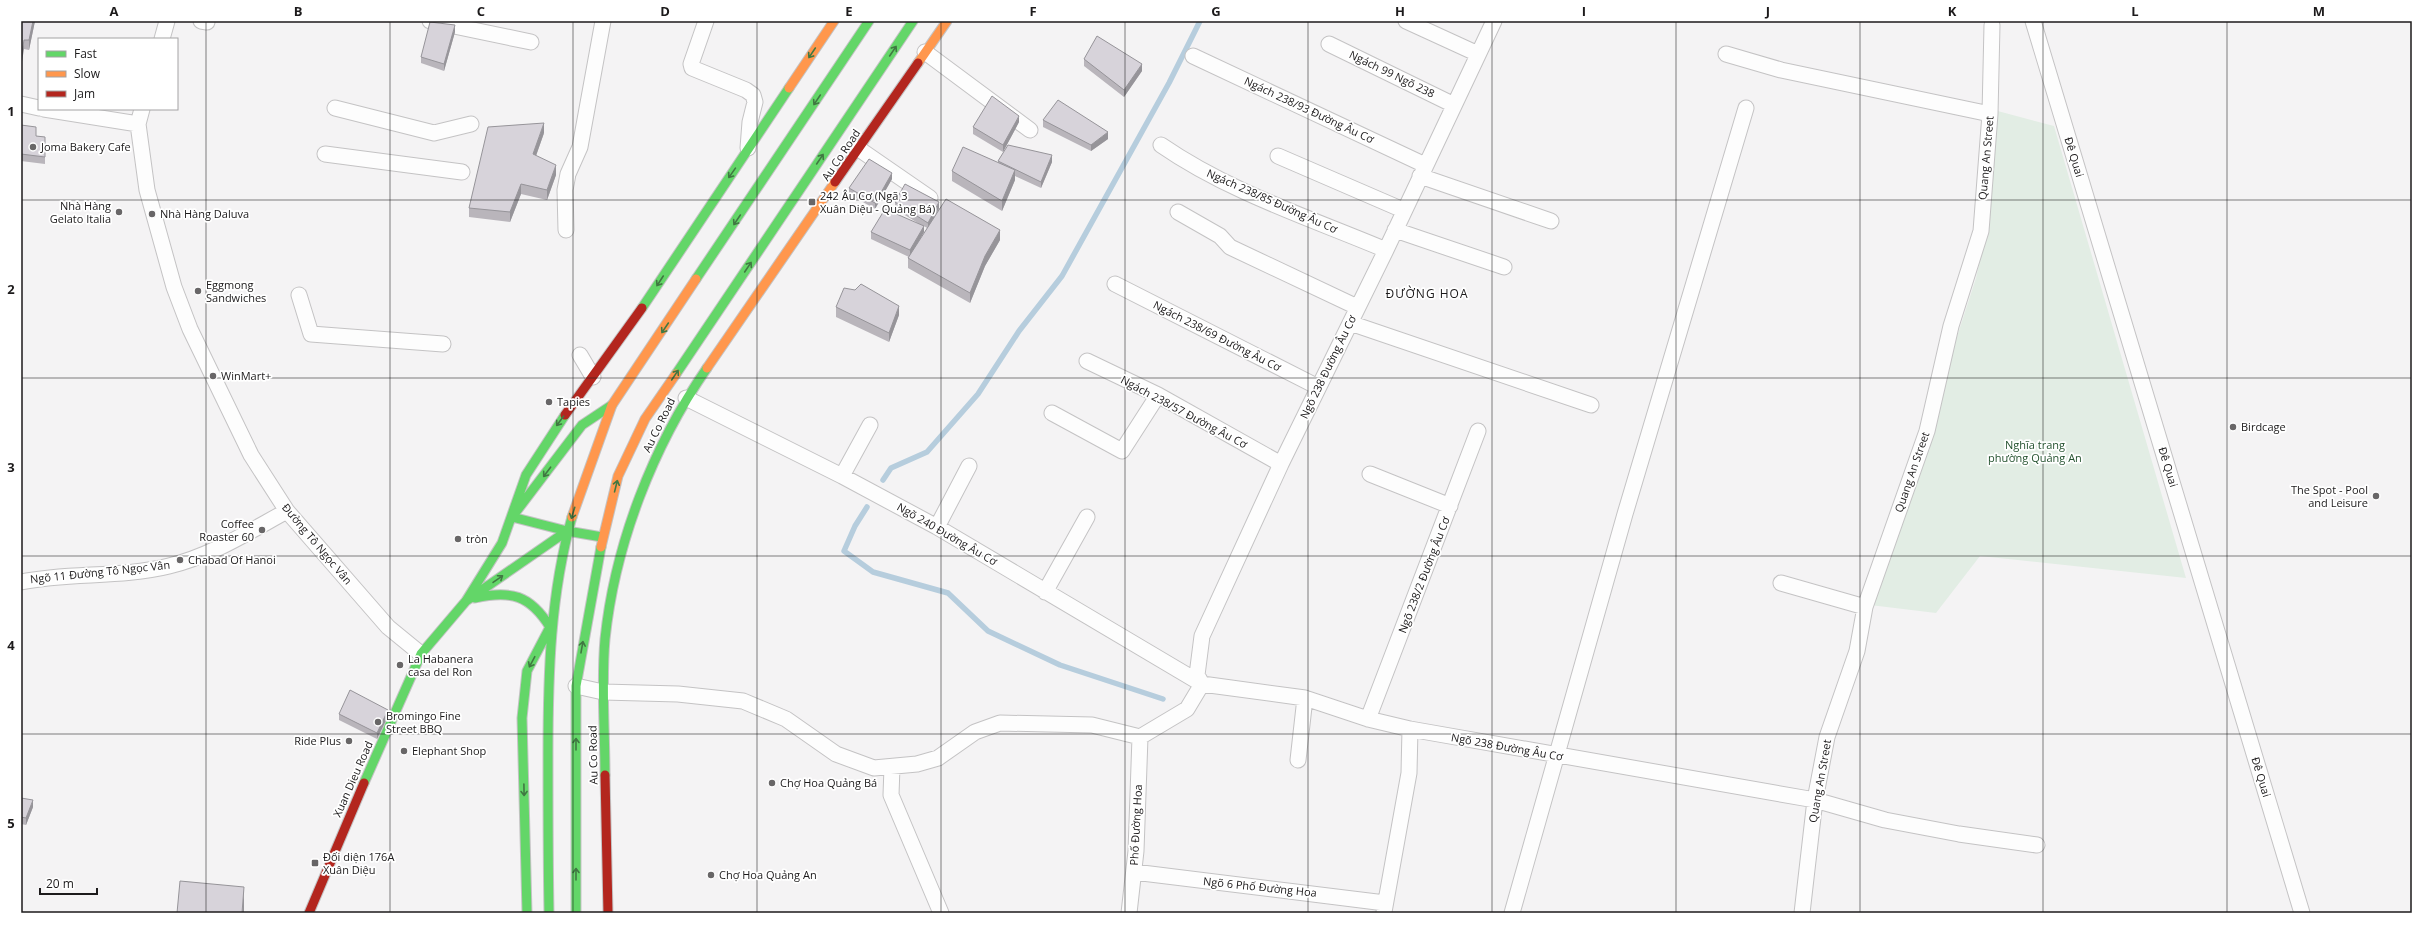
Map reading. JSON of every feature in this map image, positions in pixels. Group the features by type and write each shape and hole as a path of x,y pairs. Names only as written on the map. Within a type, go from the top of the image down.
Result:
{"main road":[{"path":"512,517 526,475 556,427 593,377 748,151 834,21"},
{"path":"549,913 547,808 550,627 556,582 567,531 590,460 612,405 869,21"},
{"name":"Au Co Road","path":"576,913 576,686 602,537 618,476 645,419 913,21"},
{"name":"Au Co Road","path":"608,913 603,692 605,640 613,588 631,521 655,459 686,398 947,21"},
{"path":"512,517 582,425 612,405"},
{"path":"512,517 567,531 602,537"},
{"name":"Xuan Dieu Road","path":"309,913 321,881 421,654 466,601 502,543 512,517"},
{"path":"466,601 567,531"},
{"path":"466,601 495,594 509,593 534,606 550,627"},
{"path":"527,913 522,718 527,671 550,627"}],"street":[{"path":"162,38 167,21"},
{"path":"430,21 531,42"},
{"path":"566,230 567,179 580,147 603,21"},
{"path":"706,21 691,64 692,68 746,90 753,95 755,102 750,122 748,151"},
{"path":"1406,21 1478,54"},
{"name":"Đê Quai","path":"2033,21 2302,913"},
{"name":"Ngõ 238 Đường Âu Cơ","path":"1489,22 1478,54 1403,210 1386,250 1281,464 1202,636 1197,675 1202,684 1305,698 1368,719 1410,729 1815,800 1885,820 1959,834 2037,845"},
{"name":"Quang An Street","path":"1802,913 1815,800 1827,738 1857,651 1865,607 1927,431 1951,326 1981,231 1990,114 1992,25"},
{"name":"Ngách 99 Ngõ 238","path":"1329,44 1454,105"},
{"path":"925,52 1030,130"},
{"path":"1726,54 1781,70 1990,114"},
{"name":"Ngách 238/93 Đường Âu Cơ","path":"1193,56 1422,170 1551,221"},
{"path":"21,104 38,108"},
{"path":"335,108 434,133 471,124"},
{"path":"1512,913 1555,755 1746,108"},
{"path":"50,110 138,124 142,110"},
{"name":"Đường Tô Ngọc Vân","path":"138,124 148,190 177,294 190,329 251,454 287,511 388,627 421,654"},
{"name":"Ngách 238/85 Đường Âu Cơ","path":"1161,144 1190,165 1309,220 1386,250"},
{"path":"859,149 930,198"},
{"path":"325,154 462,172"},
{"path":"1278,156 1403,210"},
{"path":"1178,212 1220,236 1230,248 1357,307"},
{"path":"1395,230 1504,267"},
{"name":"Ngách 238/69 Đường Âu Cơ","path":"1116,284 1318,387"},
{"path":"299,296 311,334 443,344"},
{"path":"1350,323 1591,404"},
{"path":"580,355 593,377"},
{"name":"Ngách 238/57 Đường Âu Cơ","path":"1088,361 1158,395 1281,464"},
{"path":"1052,413 1122,451 1158,395"},
{"name":"Ngõ 240 Đường Âu Cơ","path":"686,398 842,476 937,527 1202,684"},
{"path":"842,476 870,425"},
{"name":"Ngõ 238/2 Đường Âu Cơ","path":"1368,719 1478,431"},
{"path":"937,527 969,466"},
{"path":"1370,474 1450,506"},
{"name":"Ngõ 11 Đường Tô Ngọc Vân","path":"21,582 46,577 113,573 169,566 220,547 287,511"},
{"path":"1045,592 1087,517"},
{"path":"1781,583 1865,607"},
{"path":"576,686 603,692 678,694 743,701 786,719 836,754 852,762 874,768 917,764 938,758 976,732 1000,723 1092,725 1140,737 1187,709 1202,684"},
{"path":"1298,760 1305,698"},
{"path":"1384,908 1409,773 1410,729"},
{"name":"Phố Đường Hoa","path":"1129,913 1134,872 1140,737"},
{"path":"892,767 891,795 940,913"},
{"name":"Ngõ 6 Phố Đường Hoa","path":"1134,872 1384,908"}],"green space":[{"name":"Nghĩa trang phường Quảng An","path":"1994,110 2054,126 2186,578 1980,556 1936,613 1870,605 1976,278 1984,241"}],"building":[{"path":"21,21 33,21 29,40 24,40 21,58"},
{"path":"430,22 455,25 444,64 421,57"},
{"path":"1097,36 1142,64 1124,90 1084,59"},
{"path":"992,96 1019,116 1003,145 973,127"},
{"path":"1058,100 1108,132 1091,145 1043,120"},
{"path":"544,123 533,154 556,165 547,190 521,184 510,212 469,208 488,127"},
{"name":"Joma Bakery Cafe","path":"21,125 36,127 36,136 45,137 45,157 21,154"},
{"path":"1008,145 1052,155 1041,182 998,161"},
{"path":"963,147 1015,170 1002,201 952,171"},
{"path":"869,159 892,173 875,203 849,188"},
{"path":"905,184 939,202 928,223 895,202"},
{"path":"946,199 1000,230 985,256 970,293 908,258"},
{"path":"885,209 924,226 910,250 871,232"},
{"path":"861,284 899,306 889,333 836,307 844,288 855,290"},
{"path":"350,690 388,710 377,733 339,714"},
{"path":"21,798 33,800 26,818 21,817"},
{"path":"180,881 244,887 242,913 177,913"}],"waterway":[{"path":"883,480 891,468 927,452 978,394 1019,331 1062,276 1169,83 1200,21"},
{"path":"867,507 855,526 844,551 873,572 948,593 988,631 1060,665 1163,699"}],"traffic: fast":[{"path":"696,279 869,21"},
{"path":"676,374 913,21"},
{"path":"642,308 789,88"},
{"path":"605,775 603,690 605,639 610,603 627,532 654,463 670,430 707,368"},
{"path":"602,537 567,531 512,517 582,425 612,405"},
{"path":"364,783 421,654 466,601 502,543 526,475 565,415"},
{"path":"549,913 548,755 550,665 559,576 572,517"},
{"path":"466,601 567,531"},
{"path":"576,913 576,686 601,547"},
{"path":"475,598 499,595 509,595 518,598 535,608 543,616 550,627"},
{"path":"527,913 522,718 527,671 550,627"}],"traffic: slow":[{"path":"789,88 834,21"},
{"path":"918,63 947,21"},
{"path":"707,368 835,182"},
{"path":"572,517 612,405 696,279"},
{"path":"601,547 618,476 645,419 676,374"}],"traffic: jam":[{"path":"835,182 918,63"},
{"path":"565,415 642,308"},
{"path":"605,775 608,913"},
{"path":"309,913 364,783"}],"place":[{"name":"Joma Bakery Cafe","path":"33,147"},
{"name":"242 Âu Cơ (Ngã 3 Xuân Diệu - Quảng Bá)","path":"812,202"},
{"name":"Nhà Hàng Gelato Italia","path":"119,212"},
{"name":"Nhà Hàng Daluva","path":"152,214"},
{"name":"Eggmong Sandwiches","path":"198,291"},
{"name":"WinMart+","path":"213,376"},
{"name":"Tapies","path":"549,402"},
{"name":"Birdcage","path":"2233,427"},
{"name":"The Spot - Pool and Leisure","path":"2376,496"},
{"name":"Coffee Roaster 60","path":"262,530"},
{"name":"tròn","path":"458,539"},
{"name":"Chabad Of Hanoi","path":"180,560"},
{"name":"La Habanera casa del Ron","path":"400,665"},
{"name":"Bromingo Fine Street BBQ","path":"378,722"},
{"name":"Ride Plus","path":"349,741"},
{"name":"Elephant Shop","path":"404,751"},
{"name":"Chợ Hoa Quảng Bá","path":"772,783"},
{"name":"Đối diện 176A Xuân Diệu","path":"315,863"},
{"name":"Chợ Hoa Quảng An","path":"711,875"}],"district":[{"name":"ĐƯỜNG HOA","path":"1427,294"}]}
